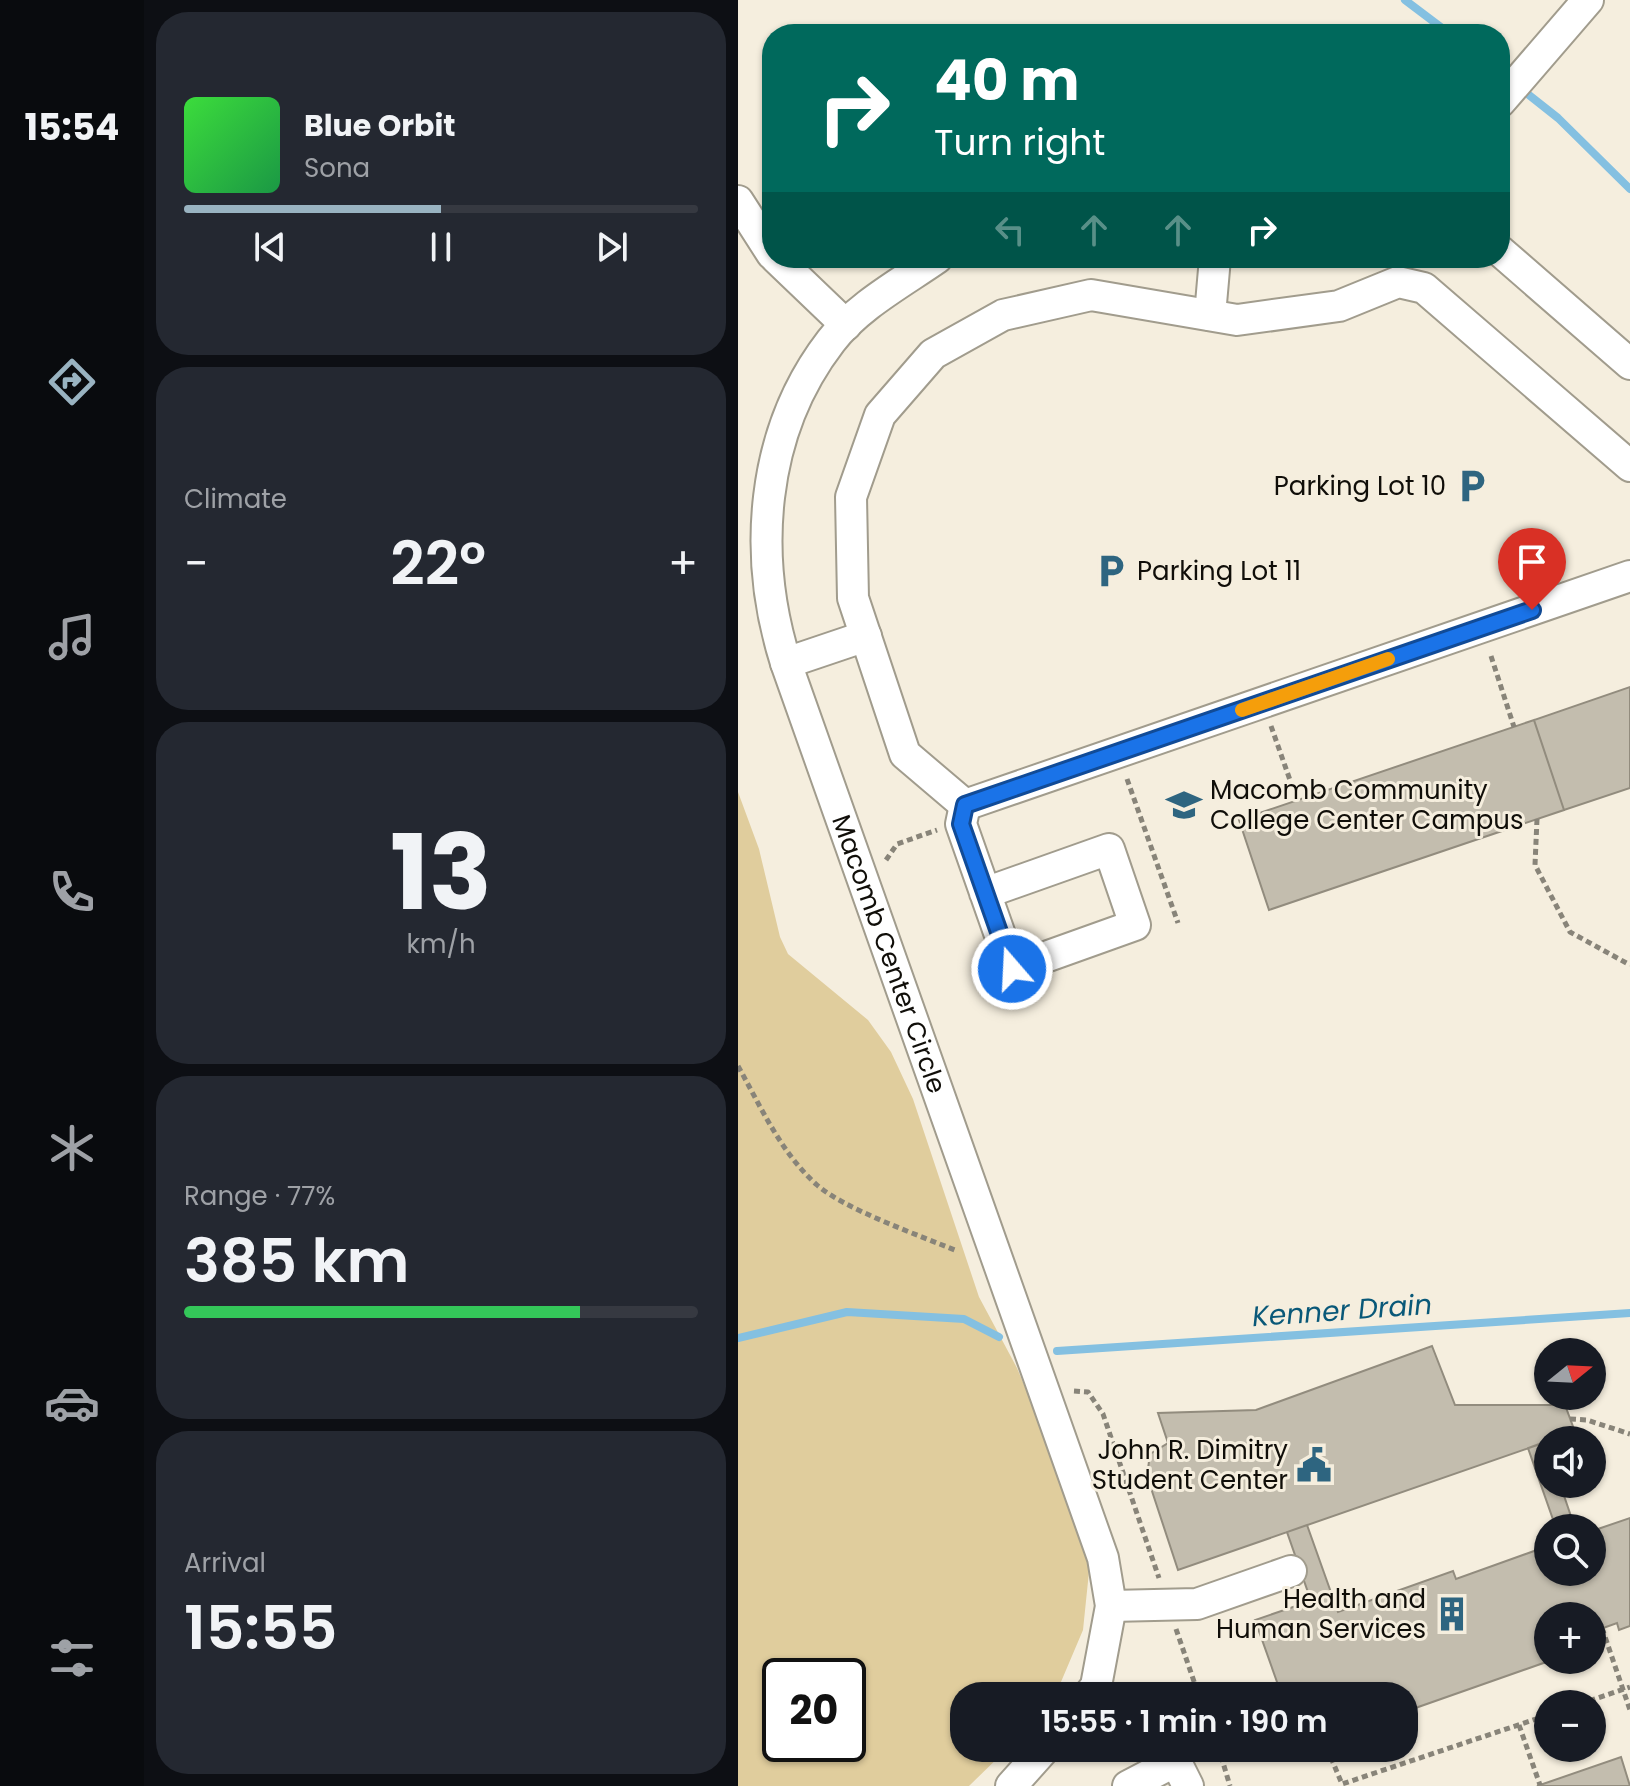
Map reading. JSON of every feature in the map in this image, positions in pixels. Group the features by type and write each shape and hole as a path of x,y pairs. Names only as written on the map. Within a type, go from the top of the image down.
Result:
{"street":[{"path":"1510,90 1588,0"},
{"path":"738,201 762,238"},
{"path":"1510,260 1630,364"},
{"path":"786,268 846,325"},
{"name":"Macomb Center Circle","path":"923,268 846,325 830,342 791,411 767,498 765,552 774,624 1103,1558 1111,1606 1101,1682"},
{"path":"1210,315 1214,268"},
{"path":"985,893 1109,849 1135,925 1012,969 985,893 963,814 905,754 853,598 851,497 880,415 933,354 1003,315 1091,295 1237,320 1339,306 1398,282 1424,288 1630,466"},
{"path":"963,814 1630,576"},
{"path":"786,663 866,636"},
{"path":"1111,1606 1197,1604 1291,1571"},
{"path":"1011,1786 1032,1762"},
{"path":"1128,1786 1178,1765"}],"path":[{"path":"1477,660 1505,651"},
{"path":"1491,656 1514,727"},
{"path":"1269,721 1297,800"},
{"path":"1123,770 1178,923"},
{"path":"880,867 897,844 963,814"},
{"path":"1537,819 1535,865 1570,932 1630,965"},
{"path":"738,1066 782,1145 818,1186 872,1215 957,1251"},
{"path":"1063,1390 1088,1392 1103,1414 1194,1682"},
{"path":"1570,1419 1587,1420 1630,1434"},
{"path":"1606,1640 1630,1710"},
{"path":"1606,1695 1630,1687"},
{"path":"1332,1762 1341,1785 1534,1720"},
{"path":"1519,1725 1540,1785"},
{"path":"1223,1762 1230,1786"}],"shaded area":[{"path":"738,792 759,849 780,937 788,954 868,1020 891,1052 913,1099 979,1297 1017,1368 1059,1469 1090,1562 1083,1630 1061,1682 950,1682 950,1762 994,1762 969,1786 738,1786"}],"building":[{"path":"1630,687 1630,788 1564,810 1534,720"},
{"path":"1534,720 1564,810 1269,910 1239,820"},
{"name":"John R. Dimitry Student Center","path":"1432,1346 1455,1405 1534,1405 1534,1410 1567,1410 1573,1426 1534,1426 1534,1446 1178,1570 1147,1476 1150,1454 1168,1443 1158,1413 1256,1410"},
{"path":"1534,1446 1534,1465 1528,1448"},
{"path":"1546,1498 1565,1498 1570,1514 1551,1514"},
{"name":"Health and Human Services","path":"1630,1518 1630,1626 1619,1630 1617,1623 1606,1627 1606,1602 1534,1602 1534,1666 1418,1707 1418,1682 1277,1682 1255,1620 1311,1601 1287,1532 1307,1525 1338,1612 1453,1571 1456,1579 1534,1551 1534,1586 1606,1586 1606,1526"},
{"path":"1621,1757 1630,1786 1537,1786 1540,1785"}],"waterway":[{"path":"1405,0 1437,24"},
{"path":"1520,88 1558,118 1630,189"},
{"name":"Kenner Drain","path":"738,1338 847,1312 964,1319 999,1337"},
{"name":"Kenner Drain","path":"1057,1351 1630,1313"}],"slow traffic":[{"path":"1242,710 1388,659"}],"place":[{"name":"Parking Lot 10","path":"1472,486"},
{"name":"Parking Lot 11","path":"1111,571"},
{"name":"Macomb Community College Center Campus","path":"1184,805"},
{"name":"John R. Dimitry Student Center","path":"1314,1465"},
{"name":"Health and Human Services","path":"1452,1614"}],"route":[{"path":"1012,969 961,824 965,805 1532,610"}]}
